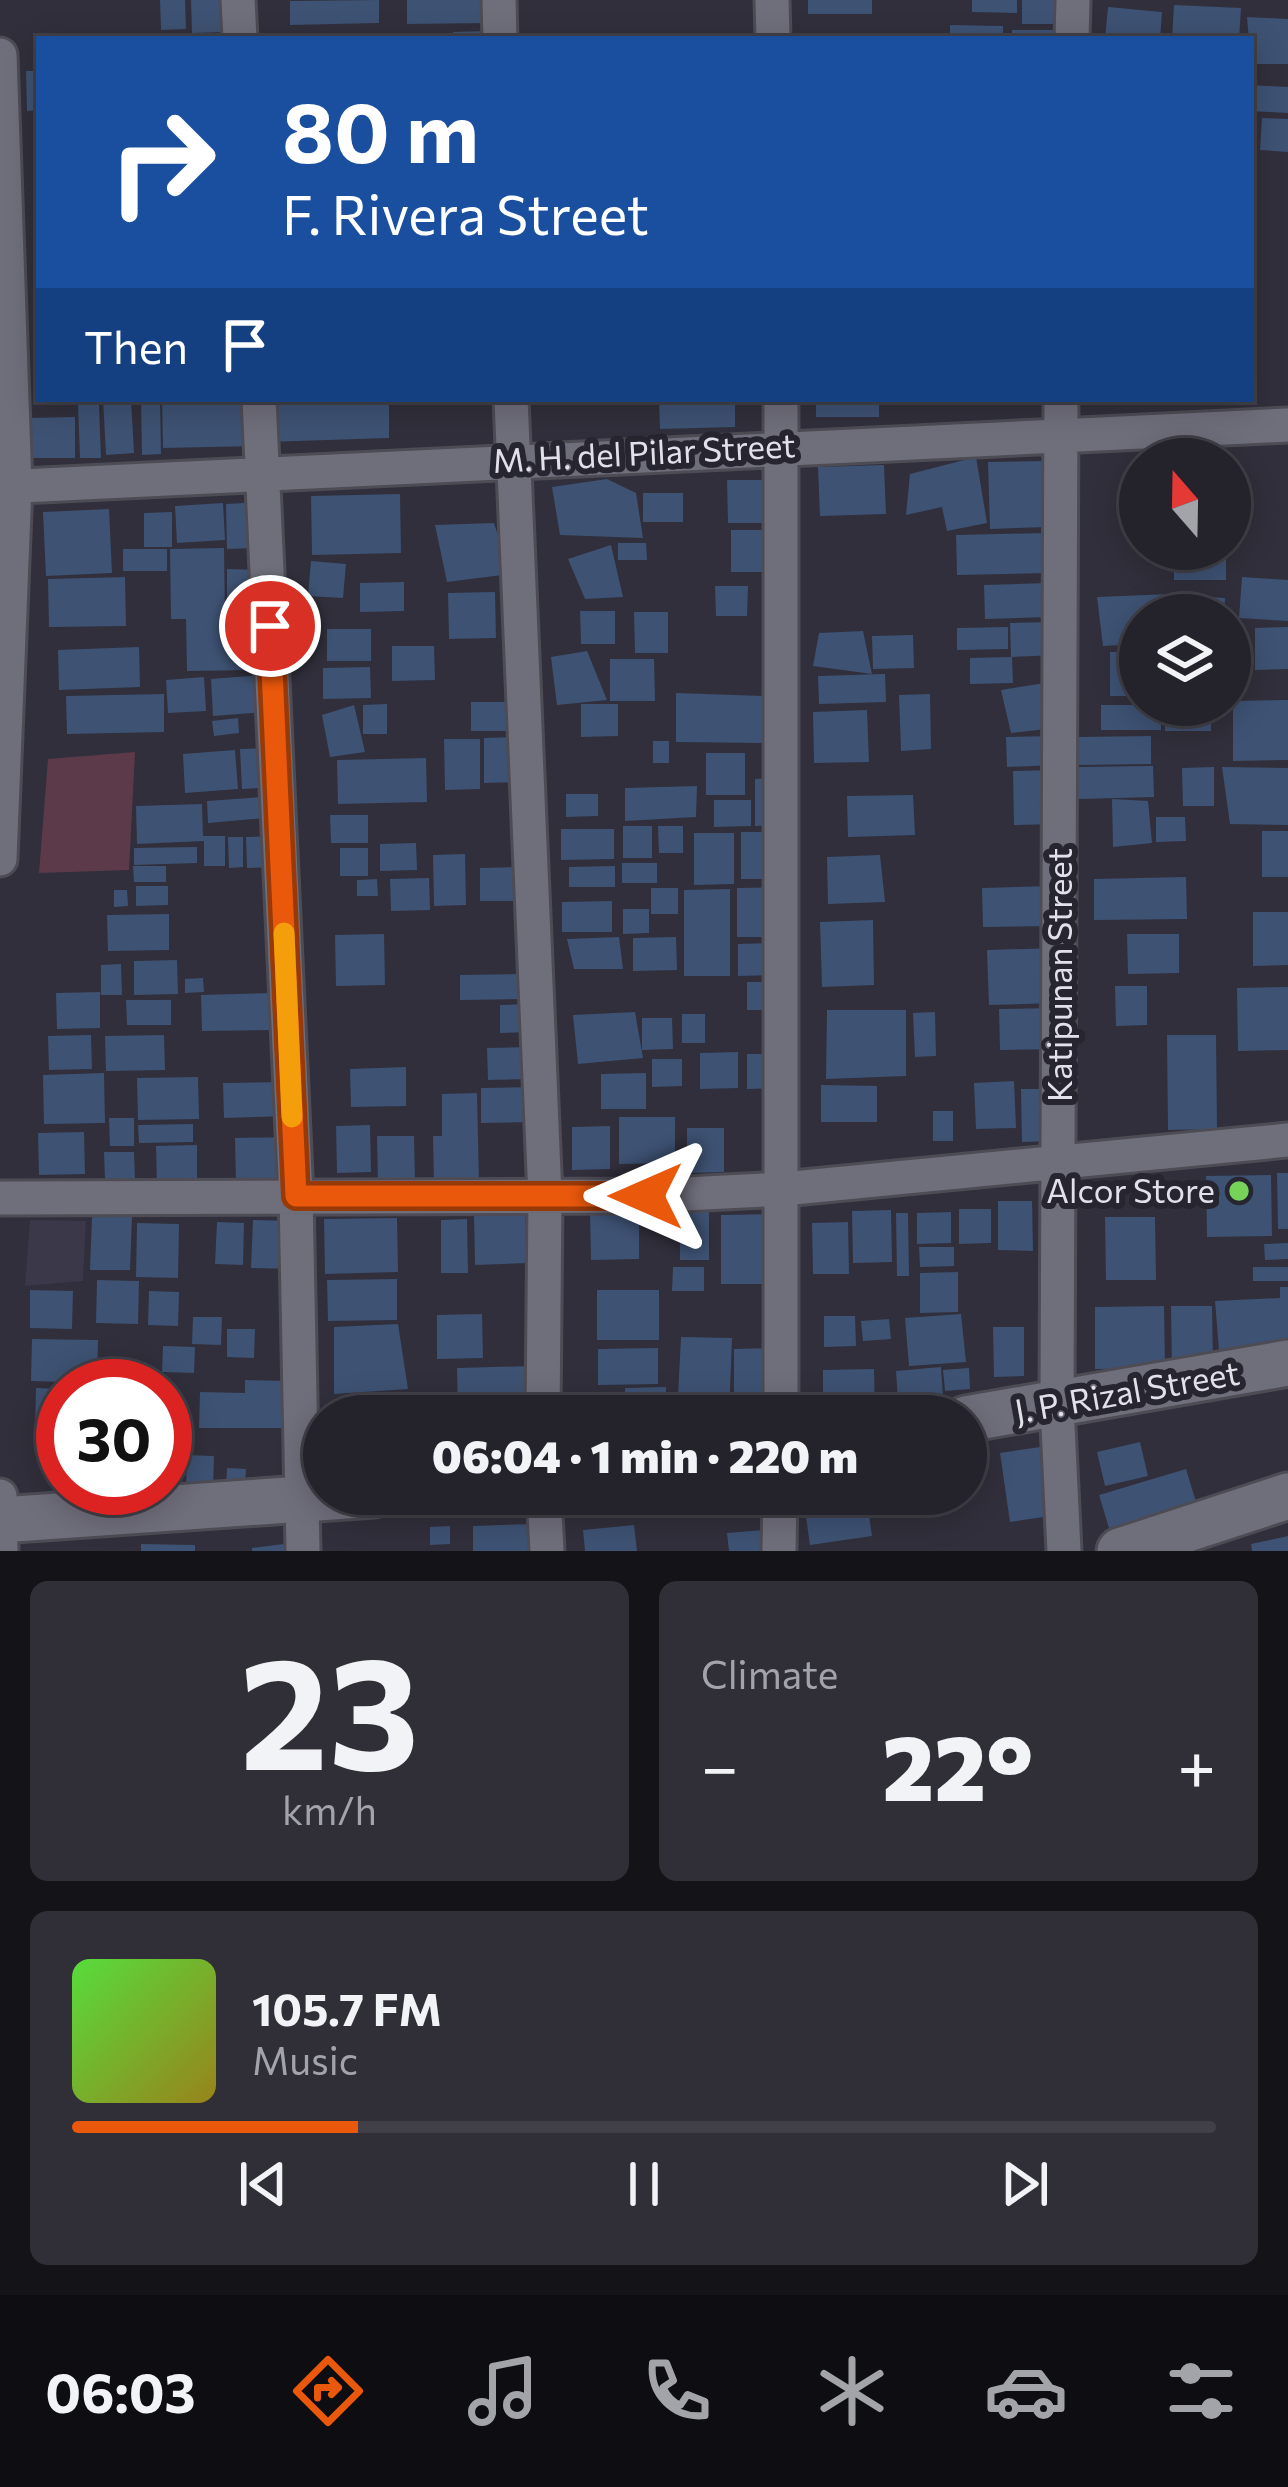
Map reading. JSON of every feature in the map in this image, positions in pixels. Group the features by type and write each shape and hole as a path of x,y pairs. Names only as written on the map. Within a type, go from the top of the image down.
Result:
{"main road":[{"name":"J. P. Rizal Street","path":"987,1416 1288,1363"},
{"path":"1120,1551 1288,1496"},
{"path":"0,1520 302,1502"}],"street":[{"path":"238,0 240,36"},
{"path":"499,0 500,36"},
{"path":"772,0 773,36"},
{"path":"1072,36 1073,0"},
{"path":"0,55 7,486 0,859"},
{"path":"260,402 296,1196 303,1551"},
{"path":"512,402 545,1196 543,1395"},
{"path":"781,402 781,1395"},
{"name":"Katipunan Street","path":"1061,402 1057,1405 1064,1551"},
{"name":"M. H. del Pilar Street","path":"7,486 1288,425"},
{"path":"0,1198 545,1196 783,1189 1288,1140"},
{"path":"0,1496 1,1551"},
{"path":"545,1515 547,1551"},
{"path":"779,1551 780,1515"}],"shaded area":[{"path":"135,752 129,870 39,873 48,759"},
{"path":"30,1220 86,1221 83,1281 25,1286"}],"building":[{"path":"160,0 185,0 186,29 161,30"},
{"path":"191,0 227,0 227,32 192,33"},
{"path":"379,0 379,23 290,25 290,1"},
{"path":"407,0 489,0 489,23 407,24"},
{"path":"808,0 872,0 872,14 808,14"},
{"path":"972,0 1017,0 1017,13 972,12"},
{"path":"1022,0 1068,0 1068,24 1022,24"},
{"path":"1174,5 1241,8 1239,36 1172,36"},
{"path":"1108,7 1162,12 1160,36 1105,36"},
{"path":"1247,17 1288,19 1288,64 1254,64 1254,36 1249,36"},
{"path":"950,25 1003,26 1003,36 950,36"},
{"path":"1012,30 1068,30 1068,36 1012,36"},
{"path":"489,31 490,36 453,36 453,32"},
{"path":"386,34 386,36 321,36"},
{"path":"26,71 36,71 36,110 27,111"},
{"path":"1254,85 1288,87 1288,113 1254,111"},
{"path":"1262,118 1288,119 1288,152 1260,150"},
{"path":"103,402 131,402 134,453 106,455"},
{"path":"141,402 160,402 161,454 142,455"},
{"path":"162,402 257,402 258,446 163,448"},
{"path":"266,402 389,402 389,438 266,442"},
{"path":"659,402 735,402 735,427 660,429"},
{"path":"816,402 879,402 879,417 816,417"},
{"path":"78,405 99,405 101,458 80,458"},
{"path":"75,417 75,458 27,458 27,418"},
{"path":"976,457 987,523 947,531 942,507 906,515 910,474"},
{"path":"1046,461 1048,527 990,529 988,462"},
{"path":"884,465 886,514 820,516 818,467"},
{"path":"607,479 636,493 643,538 560,535 552,487"},
{"path":"727,480 774,480 775,523 728,523"},
{"path":"643,493 683,493 683,522 643,522"},
{"path":"400,494 401,553 312,555 311,496"},
{"path":"258,502 260,548 227,549 226,504"},
{"path":"223,503 225,540 177,543 175,506"},
{"path":"109,509 112,573 46,576 43,512"},
{"path":"172,512 172,547 144,547 144,513"},
{"path":"494,523 510,574 447,582 435,525"},
{"path":"731,530 775,530 776,572 731,572"},
{"path":"1046,533 1047,573 957,575 956,535"},
{"path":"618,543 646,543 647,560 618,560"},
{"path":"611,545 623,597 585,599 568,559"},
{"path":"224,548 225,619 253,619 254,670 187,671 186,619 171,619 170,549"},
{"path":"123,549 167,549 167,571 123,571"},
{"path":"311,561 346,564 343,598 308,596"},
{"path":"227,569 262,570 262,609 227,609"},
{"path":"1174,570 1226,570 1226,580 1174,580"},
{"path":"125,577 126,626 49,627 48,579"},
{"path":"1242,577 1288,580 1288,621 1251,619 1251,594 1241,594"},
{"path":"404,582 404,611 360,612 360,583"},
{"path":"1048,583 1049,617 985,619 984,585"},
{"path":"715,586 748,586 747,616 716,616"},
{"path":"495,592 496,638 449,639 448,593"},
{"path":"1119,596 1119,645 1103,646 1097,597"},
{"path":"580,611 615,611 615,644 581,644"},
{"path":"634,612 668,612 668,653 635,653"},
{"path":"1055,622 1056,655 1011,657 1010,623"},
{"path":"1008,627 1008,649 957,650 957,628"},
{"path":"1288,627 1288,669 1255,670 1255,628"},
{"path":"327,629 371,629 371,661 327,661"},
{"path":"863,631 872,674 813,666 819,633"},
{"path":"913,635 914,668 873,669 872,636"},
{"path":"392,646 434,646 435,680 392,681"},
{"path":"139,647 140,687 59,690 58,650"},
{"path":"587,651 607,700 557,705 551,657"},
{"path":"1110,652 1119,652 1119,696 1110,696"},
{"path":"1012,657 1013,683 970,684 970,658"},
{"path":"610,659 654,659 655,701 610,701"},
{"path":"370,667 371,698 323,699 323,668"},
{"path":"885,674 886,702 819,704 818,676"},
{"path":"264,675 267,712 213,716 211,679"},
{"path":"204,677 206,711 168,713 166,680"},
{"path":"1045,683 1046,729 1011,733 1001,690"},
{"path":"676,693 763,696 763,743 676,742"},
{"path":"164,694 164,732 67,734 66,696"},
{"path":"930,694 931,749 901,751 899,695"},
{"path":"1288,700 1288,760 1233,761 1233,726 1251,726 1251,701"},
{"path":"471,702 512,702 513,731 471,731"},
{"path":"387,704 387,734 363,734 363,705"},
{"path":"581,704 618,704 618,736 581,737"},
{"path":"354,705 365,752 330,757 322,715"},
{"path":"1101,705 1119,705 1119,726 1161,726 1161,730 1101,730"},
{"path":"867,710 869,762 814,763 813,712"},
{"path":"238,718 239,733 214,736 212,721"},
{"path":"1165,726 1211,726 1211,731 1165,731"},
{"path":"1056,736 1057,765 1007,767 1006,737"},
{"path":"1151,736 1151,764 1079,765 1079,737"},
{"path":"519,737 519,782 484,783 484,738"},
{"path":"444,739 480,739 480,789 445,790"},
{"path":"653,741 669,741 669,763 653,763"},
{"path":"273,748 275,787 242,789 240,749"},
{"path":"235,750 238,789 185,793 183,754"},
{"path":"706,753 745,753 745,795 706,795"},
{"path":"426,758 427,802 338,804 337,760"},
{"path":"1153,766 1154,797 1078,799 1078,767"},
{"path":"1214,767 1214,806 1183,806 1182,768"},
{"path":"1222,767 1288,768 1288,825 1230,824"},
{"path":"1054,770 1055,824 1014,825 1013,771"},
{"path":"772,778 772,825 755,826 755,779"},
{"path":"697,786 696,817 625,821 625,788"},
{"path":"566,794 598,794 598,816 566,817"},
{"path":"913,795 915,835 848,837 847,796"},
{"path":"275,796 276,817 208,823 207,801"},
{"path":"1112,799 1148,801 1152,843 1113,847"},
{"path":"714,800 751,800 751,826 714,827"},
{"path":"202,804 203,836 225,836 225,866 204,866 204,841 137,844 136,806"},
{"path":"330,815 368,815 368,843 331,843"},
{"path":"1156,817 1185,817 1186,841 1156,842"},
{"path":"623,826 652,826 652,858 623,858"},
{"path":"658,826 683,826 683,853 659,853"},
{"path":"561,829 614,829 614,859 561,860"},
{"path":"1262,831 1288,831 1288,877 1262,877"},
{"path":"741,832 771,832 771,879 741,879"},
{"path":"694,833 734,833 734,884 694,885"},
{"path":"277,836 278,867 247,868 246,837"},
{"path":"228,837 243,837 243,867 229,868"},
{"path":"416,843 417,870 380,871 380,844"},
{"path":"197,847 197,863 134,865 134,848"},
{"path":"340,848 368,848 368,876 340,876"},
{"path":"465,854 466,905 434,906 433,855"},
{"path":"880,855 885,902 828,904 827,857"},
{"path":"622,863 657,863 657,883 622,883"},
{"path":"133,866 166,866 166,882 134,882"},
{"path":"615,866 615,887 569,887 569,867"},
{"path":"522,867 523,901 480,901 480,868"},
{"path":"1186,877 1187,919 1094,920 1094,879"},
{"path":"429,878 430,910 391,911 390,879"},
{"path":"377,879 378,896 357,896 357,880"},
{"path":"136,886 168,886 168,905 136,906"},
{"path":"1050,886 1051,926 983,927 982,888"},
{"path":"781,887 781,937 737,937 737,888"},
{"path":"651,888 678,888 678,914 651,914"},
{"path":"730,889 730,976 684,976 684,890"},
{"path":"114,890 127,890 128,906 114,907"},
{"path":"612,901 612,932 562,932 562,902"},
{"path":"623,909 649,909 649,933 623,934"},
{"path":"1253,912 1288,912 1288,965 1253,966"},
{"path":"169,914 169,950 108,951 107,915"},
{"path":"873,920 874,985 822,987 820,922"},
{"path":"384,934 385,985 336,986 335,935"},
{"path":"1127,934 1179,934 1179,973 1128,974"},
{"path":"619,937 623,969 574,969 567,939"},
{"path":"676,937 677,970 633,971 633,938"},
{"path":"777,943 778,975 738,976 738,944"},
{"path":"1056,948 1057,1003 989,1005 987,950"},
{"path":"177,960 178,994 134,995 134,961"},
{"path":"121,964 122,995 101,995 101,965"},
{"path":"519,974 519,999 460,1000 460,975"},
{"path":"203,978 204,992 185,993 185,979"},
{"path":"747,982 772,982 772,1010 747,1010"},
{"path":"1115,986 1147,986 1147,1025 1116,1026"},
{"path":"1288,987 1288,1050 1238,1051 1237,988"},
{"path":"100,992 100,1028 57,1029 56,993"},
{"path":"273,993 274,1030 202,1031 201,995"},
{"path":"126,1000 171,1000 171,1025 127,1025"},
{"path":"529,1004 529,1032 500,1033 500,1005"},
{"path":"1054,1008 1055,1049 1000,1050 999,1009"},
{"path":"827,1010 906,1010 906,1076 826,1079"},
{"path":"635,1012 643,1058 578,1064 573,1015"},
{"path":"935,1012 936,1056 915,1057 913,1013"},
{"path":"682,1014 705,1014 705,1043 682,1043"},
{"path":"642,1018 672,1018 673,1049 642,1050"},
{"path":"91,1035 92,1069 49,1070 48,1036"},
{"path":"164,1035 165,1070 106,1071 105,1036"},
{"path":"1167,1035 1216,1035 1217,1129 1168,1130"},
{"path":"533,1047 534,1079 488,1080 487,1048"},
{"path":"738,1052 738,1088 700,1089 700,1053"},
{"path":"747,1054 779,1054 779,1088 747,1089"},
{"path":"652,1059 682,1059 682,1086 652,1087"},
{"path":"406,1067 406,1106 351,1107 350,1069"},
{"path":"104,1073 105,1123 44,1124 43,1075"},
{"path":"646,1073 646,1109 601,1109 601,1074"},
{"path":"198,1077 199,1119 138,1120 137,1078"},
{"path":"1014,1081 1016,1128 976,1129 974,1083"},
{"path":"289,1082 290,1116 224,1118 223,1083"},
{"path":"821,1085 877,1086 877,1122 821,1122"},
{"path":"535,1087 535,1122 481,1123 481,1088"},
{"path":"1021,1089 1052,1089 1054,1141 1022,1142"},
{"path":"477,1093 479,1184 434,1185 433,1136 442,1136 442,1094"},
{"path":"933,1111 953,1111 953,1141 933,1141"},
{"path":"619,1117 675,1117 675,1163 619,1164"},
{"path":"109,1118 134,1118 134,1146 110,1146"},
{"path":"193,1124 193,1142 139,1143 138,1125"},
{"path":"370,1125 371,1172 337,1173 336,1126"},
{"path":"610,1126 610,1169 572,1170 572,1127"},
{"path":"687,1128 724,1128 724,1172 687,1173"},
{"path":"84,1132 85,1174 39,1175 38,1133"},
{"path":"377,1136 414,1136 415,1182 378,1183"},
{"path":"290,1137 290,1181 236,1182 235,1138"},
{"path":"197,1145 197,1183 157,1184 156,1146"},
{"path":"104,1152 134,1152 135,1181 105,1181"},
{"path":"1277,1173 1288,1173 1288,1229 1278,1229"},
{"path":"1271,1175 1272,1236 1207,1237 1206,1176"},
{"path":"998,1201 1032,1201 1033,1251 998,1250"},
{"path":"959,1209 991,1209 991,1243 959,1244"},
{"path":"891,1210 892,1262 853,1263 852,1211"},
{"path":"590,1212 639,1212 639,1259 591,1260"},
{"path":"680,1212 709,1212 709,1260 680,1260"},
{"path":"951,1212 951,1243 917,1244 917,1213"},
{"path":"896,1213 908,1213 909,1276 897,1276"},
{"path":"525,1214 526,1263 475,1265 474,1215"},
{"path":"774,1214 774,1284 721,1284 721,1215"},
{"path":"92,1216 132,1217 130,1270 90,1270"},
{"path":"1105,1217 1155,1217 1156,1280 1106,1280"},
{"path":"397,1218 398,1272 325,1274 324,1219"},
{"path":"467,1219 468,1273 441,1273 441,1220"},
{"path":"253,1220 292,1221 291,1269 251,1268"},
{"path":"217,1222 244,1223 243,1265 215,1264"},
{"path":"848,1222 849,1274 813,1274 812,1223"},
{"path":"137,1223 179,1224 178,1278 136,1277"},
{"path":"1288,1243 1288,1259 1265,1260 1264,1244"},
{"path":"919,1247 954,1247 954,1266 920,1267"},
{"path":"673,1267 704,1267 704,1291 672,1291"},
{"path":"1253,1267 1288,1267 1288,1281 1253,1281"},
{"path":"958,1272 958,1312 920,1313 920,1273"},
{"path":"397,1279 397,1320 328,1321 327,1280"},
{"path":"97,1280 139,1281 138,1324 96,1323"},
{"path":"1280,1287 1288,1287 1288,1347 1220,1363 1215,1301 1280,1298"},
{"path":"30,1290 73,1291 72,1329 30,1328"},
{"path":"597,1290 659,1290 659,1340 597,1340"},
{"path":"149,1291 179,1292 178,1326 148,1325"},
{"path":"1164,1306 1165,1368 1095,1369 1095,1307"},
{"path":"1171,1306 1212,1306 1213,1367 1172,1368"},
{"path":"482,1314 483,1358 437,1359 437,1315"},
{"path":"961,1314 966,1362 909,1366 905,1318"},
{"path":"824,1316 855,1316 856,1346 824,1347"},
{"path":"193,1317 222,1317 221,1345 192,1344"},
{"path":"889,1319 891,1339 863,1341 861,1321"},
{"path":"398,1324 408,1389 334,1394 334,1327"},
{"path":"993,1327 1024,1327 1024,1376 994,1377"},
{"path":"227,1329 255,1329 254,1358 227,1357"},
{"path":"681,1337 732,1338 730,1395 678,1395"},
{"path":"32,1339 98,1340 98,1359 36,1359 36,1381 31,1381"},
{"path":"163,1346 195,1347 194,1373 192,1359 162,1359"},
{"path":"658,1348 658,1384 598,1385 598,1349"},
{"path":"774,1348 775,1395 734,1395 734,1349"},
{"path":"532,1366 533,1395 458,1395 457,1368"},
{"path":"941,1367 943,1395 898,1395 896,1371"},
{"path":"969,1368 970,1389 945,1391 943,1370"},
{"path":"874,1369 875,1395 823,1395 823,1370"},
{"path":"245,1380 289,1381 288,1428 199,1428 200,1392 245,1393"},
{"path":"666,1387 666,1395 625,1395 625,1388"},
{"path":"1140,1442 1148,1476 1105,1486 1097,1452"},
{"path":"1047,1446 1057,1515 1010,1522 1000,1453"},
{"path":"192,1455 214,1456 213,1489 192,1489"},
{"path":"227,1468 246,1469 245,1487 226,1487"},
{"path":"1186,1469 1196,1502 1109,1528 1099,1495"},
{"path":"806,1515 869,1515 872,1536 810,1545"},
{"path":"534,1524 535,1551 473,1551 473,1526"},
{"path":"634,1525 637,1551 585,1551 583,1530"},
{"path":"450,1526 450,1544 430,1545 430,1527"},
{"path":"765,1530 767,1551 729,1551 727,1533"},
{"path":"1288,1536 1288,1551 1252,1551 1251,1544"},
{"path":"141,1544 195,1545 195,1551 141,1551"},
{"path":"284,1544 284,1551 252,1551 252,1548"}],"slow traffic":[{"path":"284,933 292,1117"}],"place":[{"name":"Alcor Store","path":"1239,1191"}],"route":[{"path":"270,626 296,1196 646,1196"}]}
